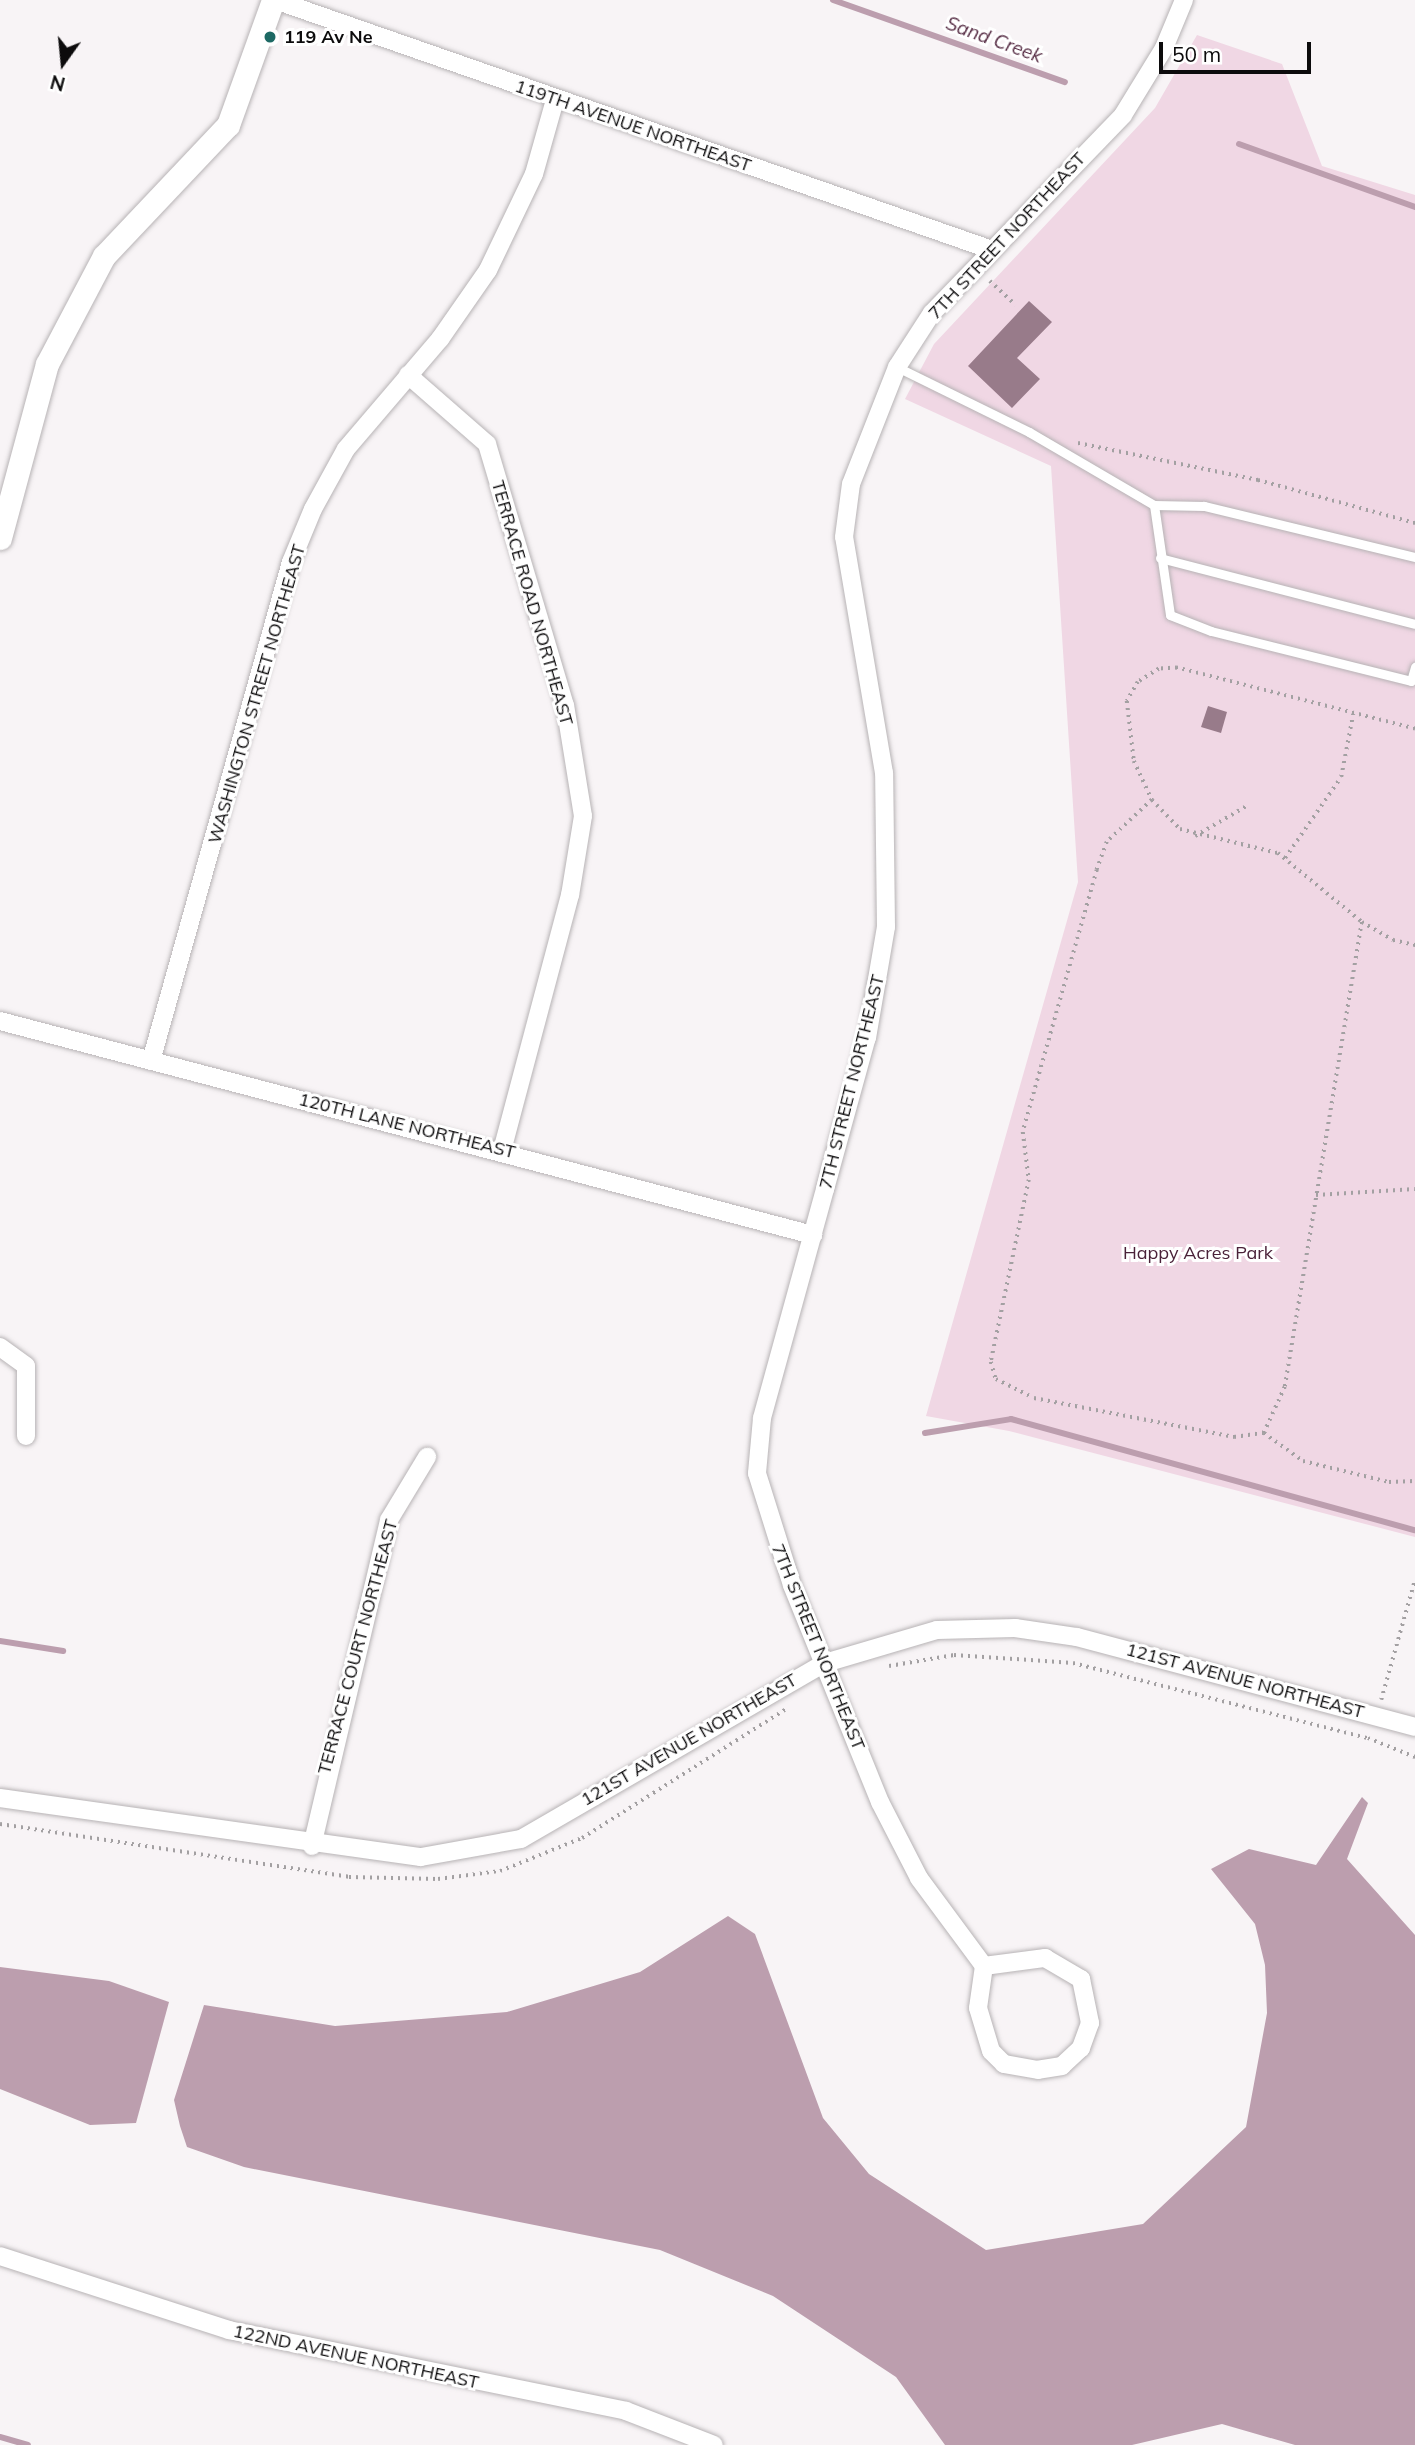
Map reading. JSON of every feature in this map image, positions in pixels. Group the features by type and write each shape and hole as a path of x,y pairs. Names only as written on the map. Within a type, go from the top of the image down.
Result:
{"street":[{"name":"119TH AVENUE NORTHEAST","path":"274,0 992,250"},
{"path":"0,538 47,364 104,256 228,125 274,0"},
{"name":"7TH STREET NORTHEAST","path":"984,1966 919,1878 880,1802 764,1510 757,1474 762,1418 867,1038 886,927 884,773 844,537 851,484 897,367 932,313 1123,115 1164,48 1184,0"},
{"name":"WASHINGTON STREET NORTHEAST","path":"151,1061 291,562 346,449 408,375 488,270 534,174 555,100"},
{"name":"TERRACE ROAD NORTHEAST","path":"408,375 487,444 565,705 583,816 570,895 502,1150"},
{"name":"120TH LANE NORTHEAST","path":"0,1021 502,1150 813,1235"},
{"path":"0,1347 26,1366 26,1436"},
{"name":"TERRACE COURT NORTHEAST","path":"312,1846 388,1520 427,1457"},
{"name":"121ST AVENUE NORTHEAST","path":"0,1798 312,1846 421,1857 521,1839 825,1663 937,1630 1015,1628 1090,1640 1415,1727"},
{"path":"1045,1958 1081,1979 1090,2023 1081,2048 1062,2066 1038,2070 1004,2064 981,2029 984,1966 1045,1958"},
{"name":"122ND AVENUE NORTHEAST","path":"0,2256 229,2330 626,2411 714,2445"}],"lane":[{"path":"897,367 1029,432 1154,505 1204,506 1415,557"},
{"path":"1154,505 1170,615 1211,631 1411,681 1415,667"},
{"path":"1160,558 1415,624"}],"path":[{"path":"975,268 1016,305"},
{"path":"1065,440 1258,480 1415,523"},
{"path":"1415,729 1159,669 1138,682 1127,701 1134,761 1152,800 1195,836 1261,844 1285,858 1362,922 1393,940 1415,945"},
{"path":"1285,858 1341,777 1353,714"},
{"path":"1152,800 1107,842 1023,1132 1029,1180 991,1362 996,1379 1034,1398 1234,1437 1264,1433 1303,1461 1389,1482 1415,1480"},
{"path":"1195,836 1248,806"},
{"path":"1264,1433 1285,1387 1362,922"},
{"path":"1315,1195 1415,1189"},
{"path":"1377,1716 1415,1579"},
{"path":"881,1667 954,1655 1073,1663 1368,1738 1415,1757"},
{"path":"0,1824 349,1877 438,1879 500,1871 582,1838 794,1704"}],"green space":[{"name":"Happy Acres Park","path":"1197,35 1282,64 1322,166 1415,195 1415,1537 1009,1431 926,1416 1078,882 1051,466 905,399 934,344 1155,108"}],"shaded area":[{"path":"1362,1797 1368,1803 1347,1859 1415,1935 1415,2445 1295,2445 1222,2424 1132,2445 945,2445 896,2377 773,2296 660,2250 244,2167 187,2147 180,2126 174,2100 204,2005 335,2026 507,2012 640,1972 728,1916 755,1934 823,2118 869,2174 986,2250 1143,2224 1246,2127 1267,2013 1265,1965 1255,1924 1211,1869 1249,1849 1316,1865"},
{"path":"0,1967 109,1981 169,2002 136,2123 90,2125 0,2089"}],"building":[{"path":"1029,301 1052,322 1017,358 1040,379 1012,408 968,366"},
{"path":"1208,706 1227,712 1221,733 1201,727"}],"waterway":[{"name":"Sand Creek","path":"833,0 1065,82"},
{"name":"Sand Creek","path":"1239,144 1415,207"},
{"path":"925,1433 1011,1419 1415,1530"},
{"path":"0,1641 63,1651"},
{"path":"0,2437 28,2445"}],"place":[{"name":"119 Av Ne","path":"270,37"}]}
